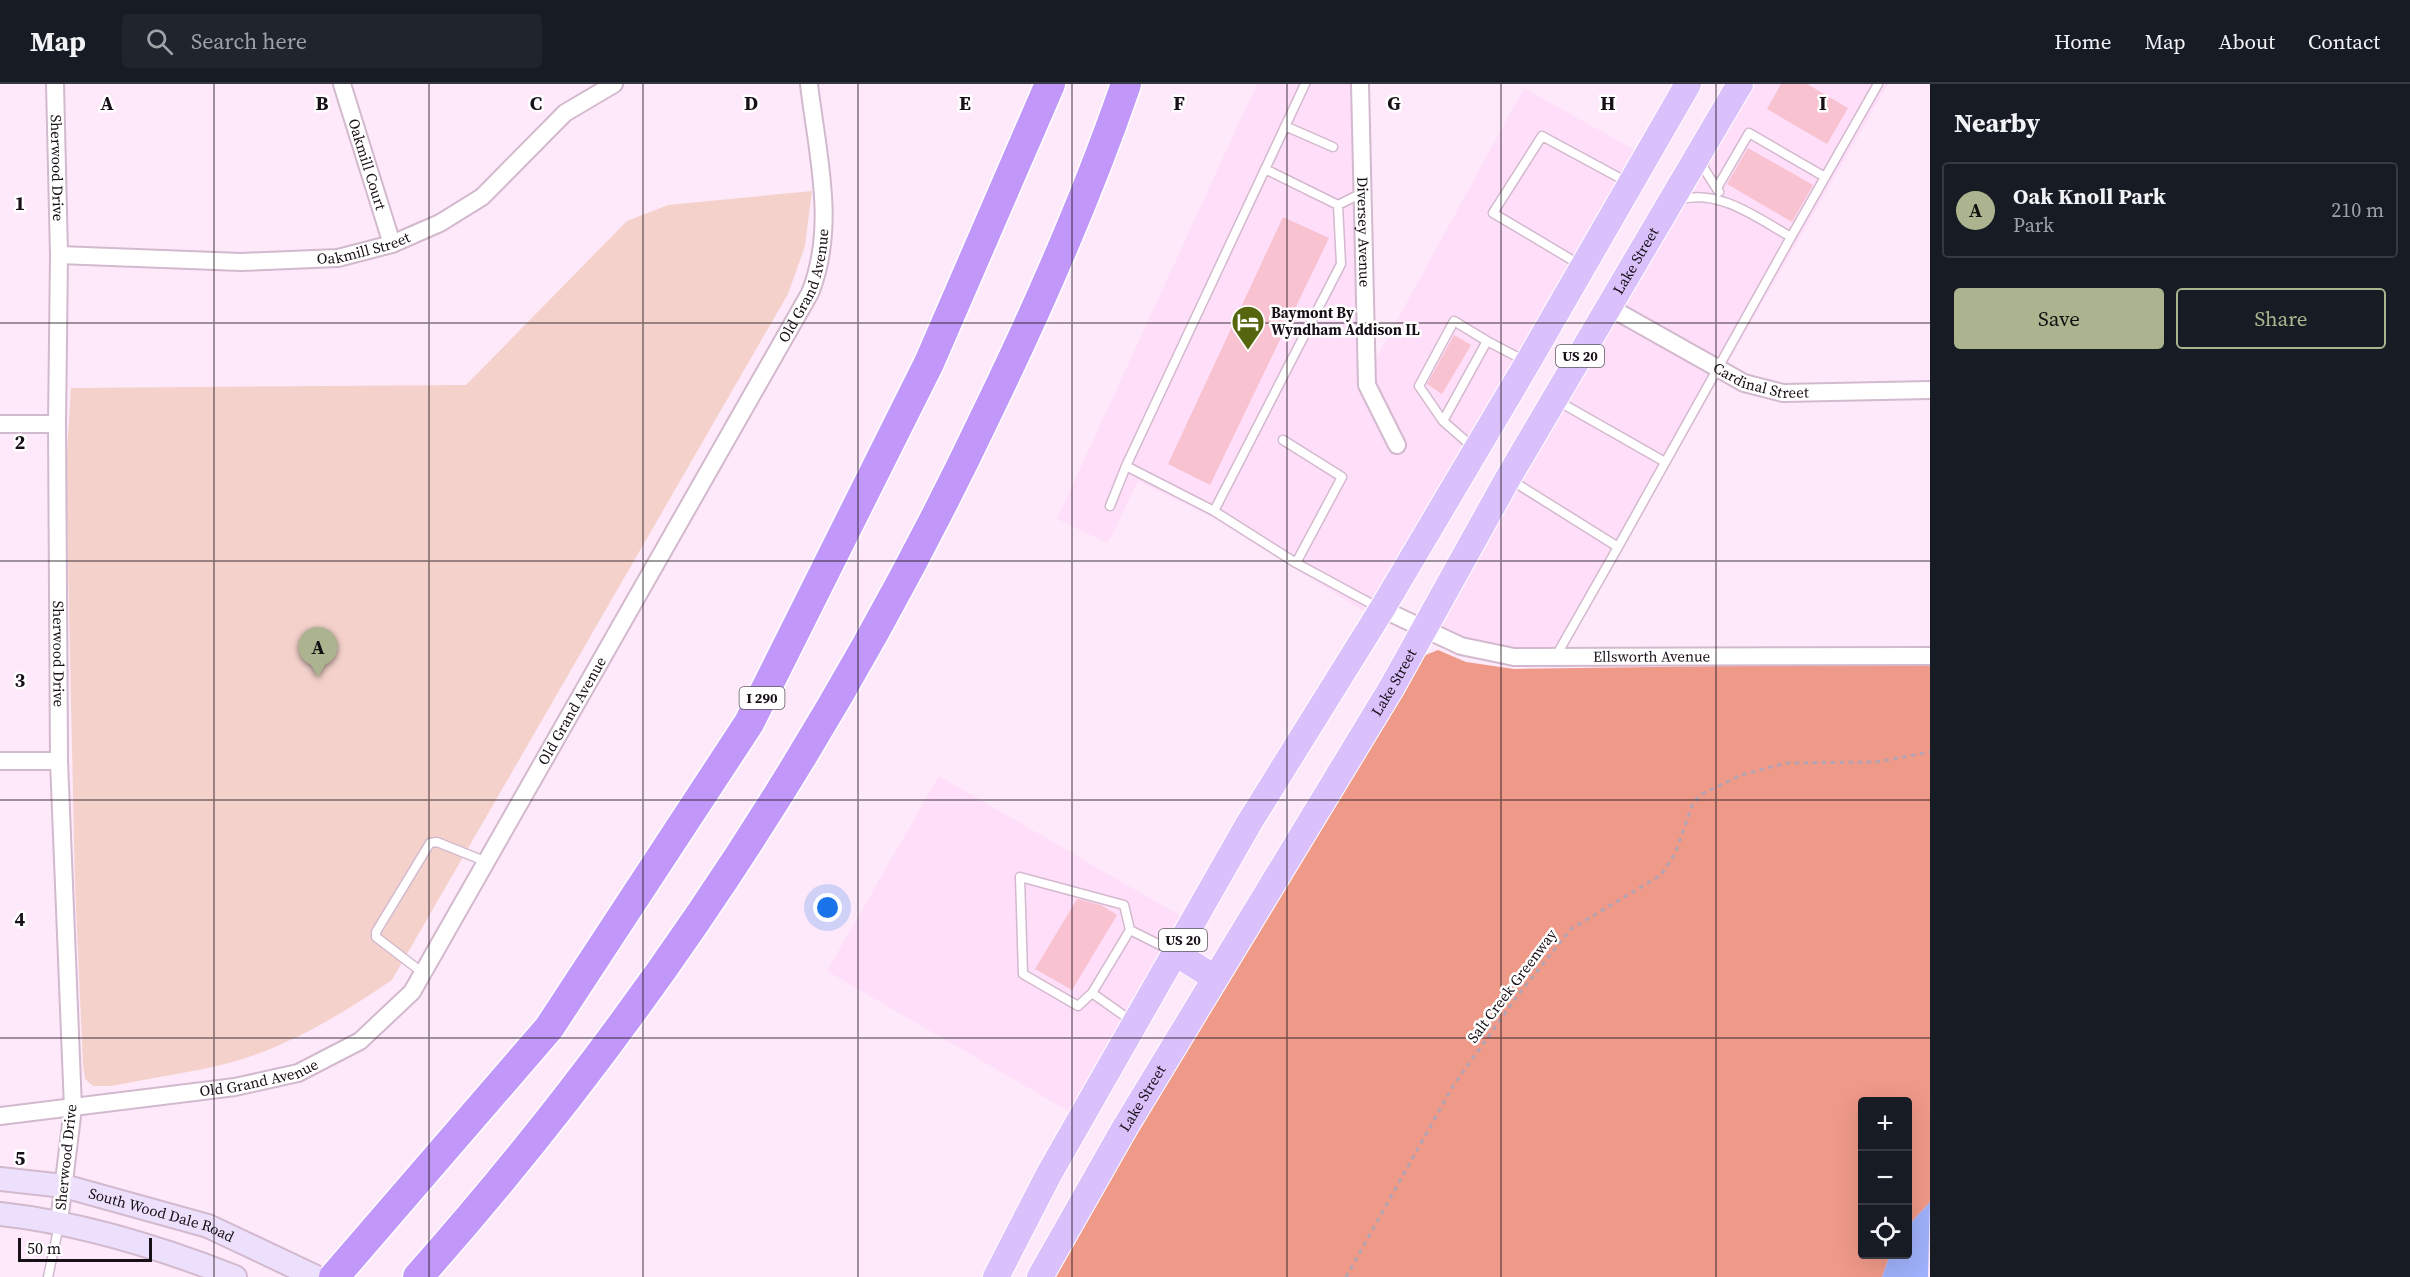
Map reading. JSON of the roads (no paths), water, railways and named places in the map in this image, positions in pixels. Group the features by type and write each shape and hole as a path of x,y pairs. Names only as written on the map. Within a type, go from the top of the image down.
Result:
{"highway":[{"path":"1032,130 1041,84"},
{"name":"I 290","path":"334,1277 549,1028 749,723 929,363 1050,84"},
{"path":"425,1269 527,1150 635,1007 725,878 817,734 880,624 958,476 1025,334 1098,164 1126,84"},
{"path":"1098,164 1147,84"}],"main road":[{"name":"US 20","path":"996,1277 1049,1174 1249,823 1382,609 1688,84"},
{"name":"Lake Street","path":"1040,1277 1057,1242 1215,978 1344,770 1508,478 1667,204 1740,84"},
{"path":"1175,953 1215,978"},
{"path":"1016,1277 1039,1228 1049,1174"},
{"name":"South Wood Dale Road","path":"0,1179 64,1186 208,1226 316,1277"},
{"path":"0,1214 59,1221 185,1257 234,1277"}],"street":[{"name":"Sherwood Drive","path":"55,84 59,255 57,424 59,761 73,1108 59,1221"},
{"name":"Oakmill Court","path":"342,84 392,244"},
{"name":"Oakmill Street","path":"59,255 241,262 338,258 392,244 440,223 482,196 565,113 614,84"},
{"name":"Old Grand Avenue","path":"0,1116 234,1087 298,1073 360,1041 412,992 810,293 818,273 825,225 808,84"},
{"name":"Diversey Avenue","path":"1360,84 1367,385 1397,446"},
{"name":"Cardinal Street","path":"1609,307 1744,383 1783,393 1930,390"},
{"path":"0,424 57,424"},
{"name":"Ellsworth Avenue","path":"1382,609 1461,646 1514,657 1930,656"},
{"path":"0,761 59,761"}],"lane":[{"path":"1110,506 1126,466 1305,84"},
{"path":"1556,656 1878,84"},
{"path":"1285,126 1334,147"},
{"path":"1717,188 1749,133 1825,177"},
{"path":"1710,135 1703,166 1724,200"},
{"path":"1582,266 1493,213 1542,136 1631,184"},
{"path":"1265,169 1338,205"},
{"path":"1338,205 1362,193"},
{"path":"1667,204 1689,197 1724,200 1791,237"},
{"path":"1214,511 1341,264 1338,205"},
{"path":"1474,449 1443,420 1419,386 1454,321 1528,362"},
{"path":"1443,420 1487,341"},
{"path":"1554,399 1665,462"},
{"path":"1283,440 1342,477 1296,563"},
{"path":"1126,466 1214,511 1296,563 1382,609"},
{"path":"1508,478 1618,548"},
{"path":"423,973 376,938 376,932 430,843 437,842 487,862"},
{"path":"1020,878 1124,905 1130,930 1092,993 1078,1006 1023,974 1020,878"},
{"path":"1130,930 1175,953"},
{"path":"1092,993 1135,1023"},
{"path":"48,1277 59,1221"}],"water":[{"path":"1930,1202 1928,1277 1882,1277 1889,1259 1912,1259 1912,1222"}],"place":[{"name":"Baymont By Wyndham Addison IL","path":"1248,351"},
{"name":"Oak Knoll Park","path":"318,677"}]}
